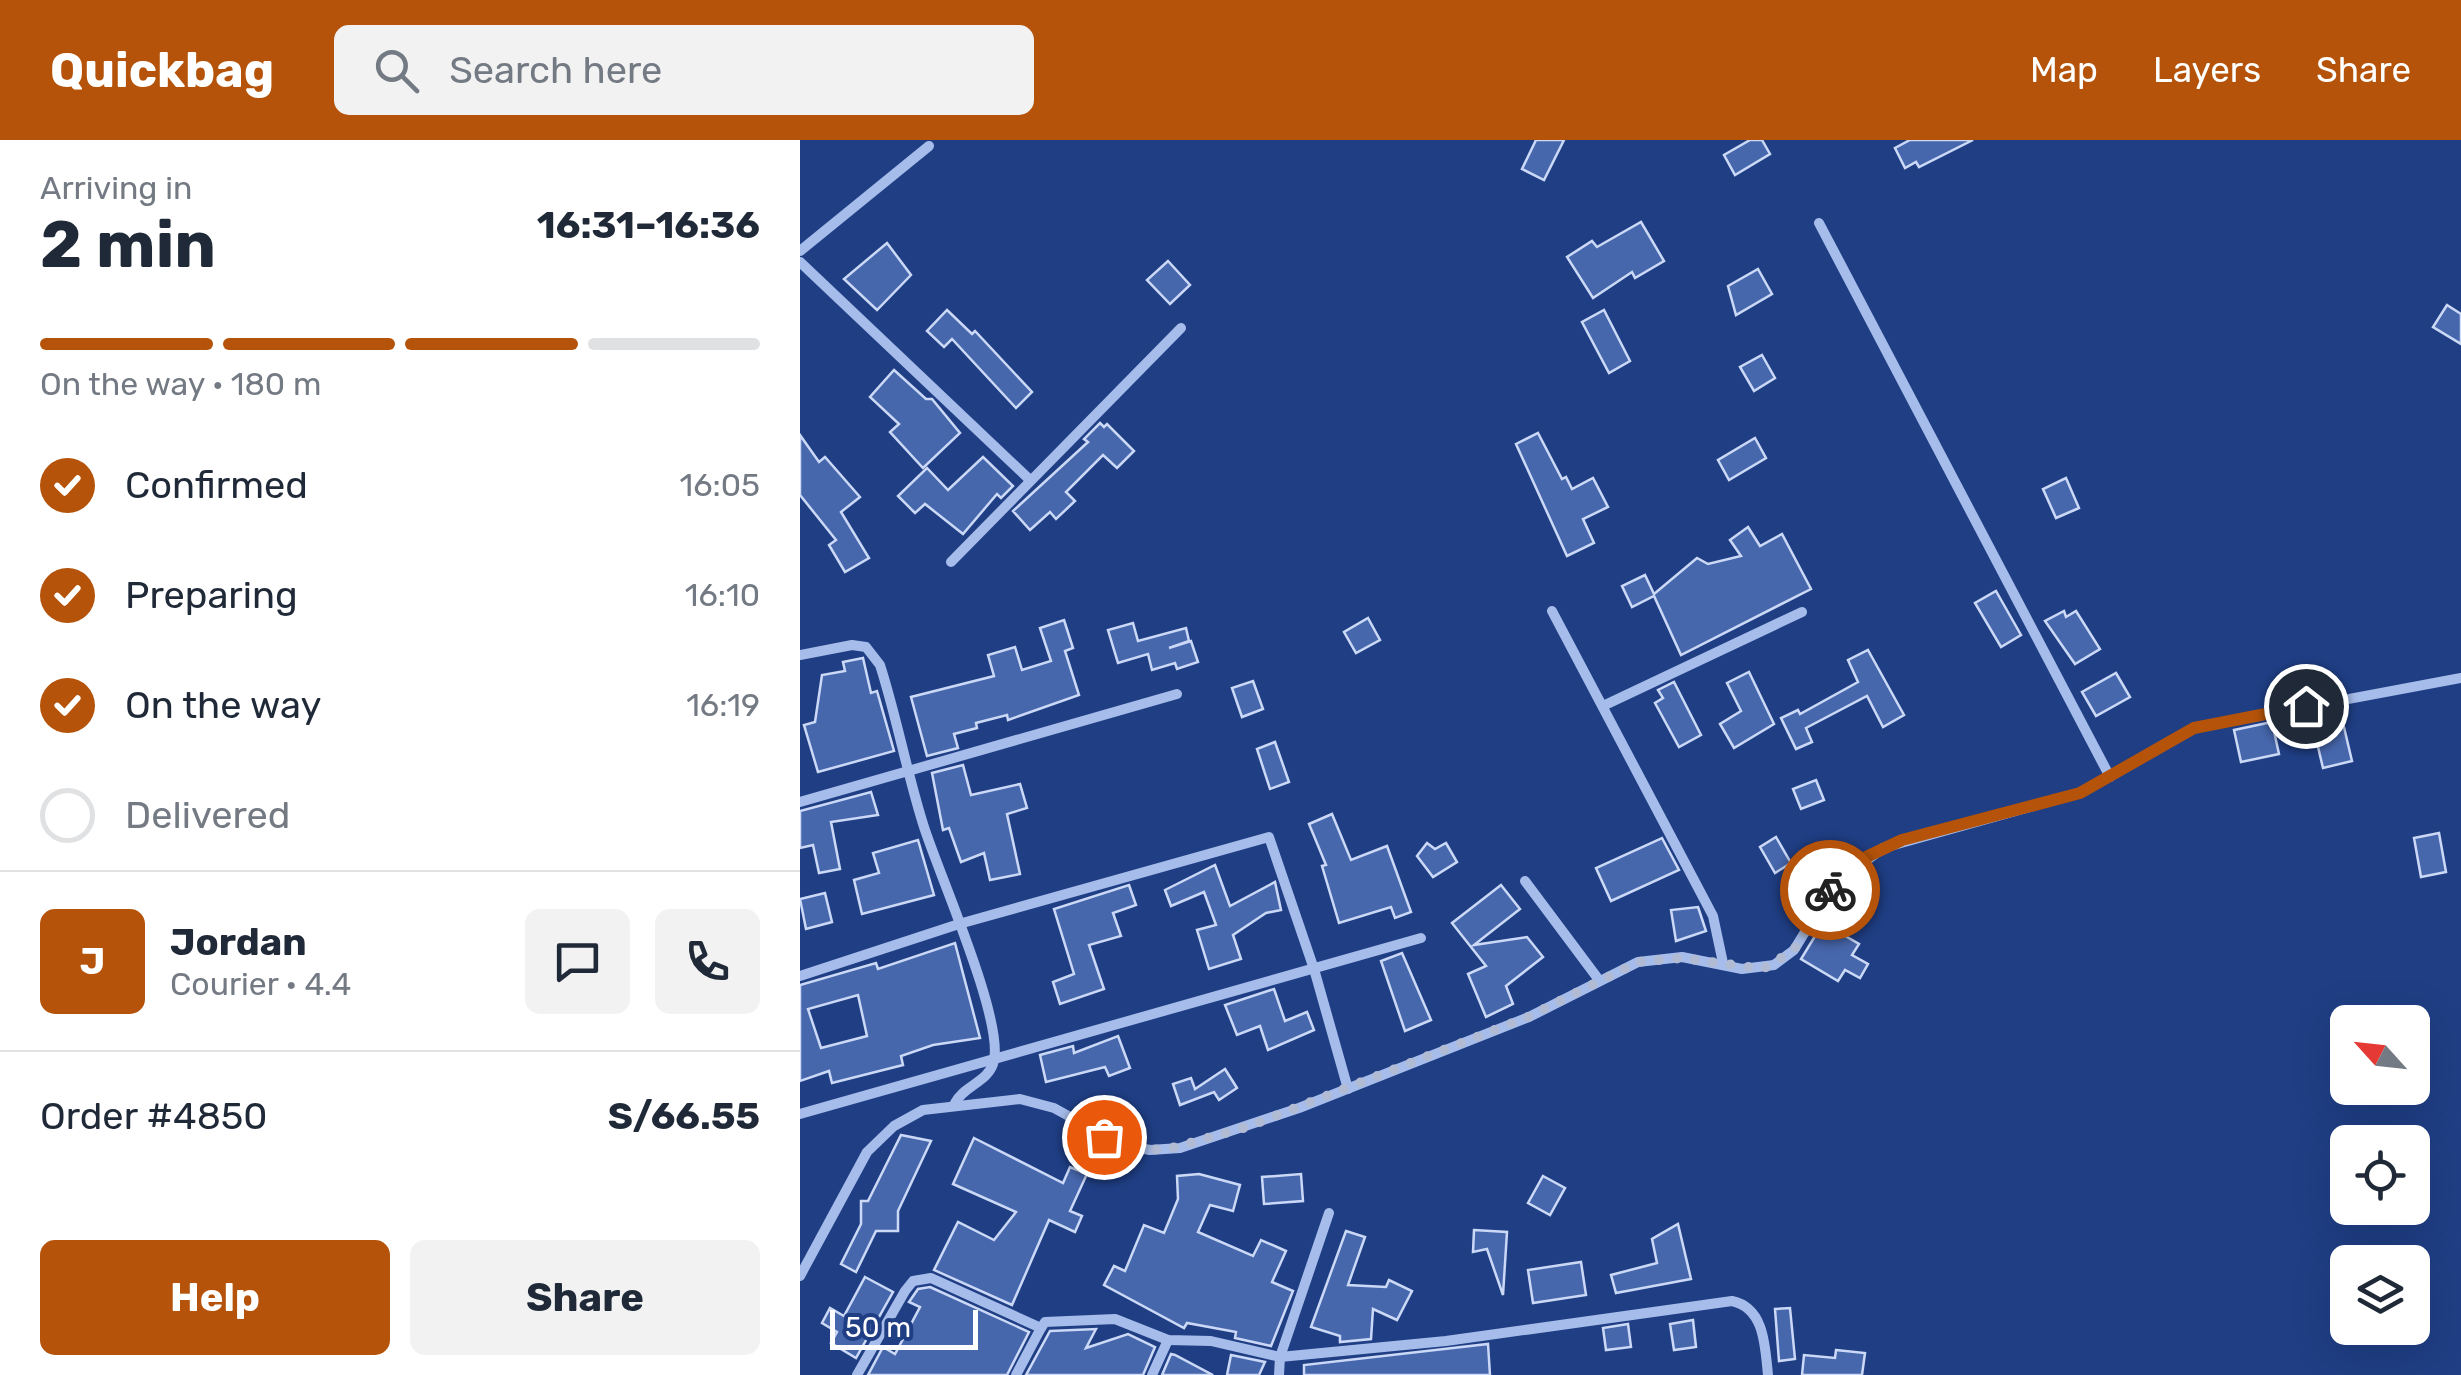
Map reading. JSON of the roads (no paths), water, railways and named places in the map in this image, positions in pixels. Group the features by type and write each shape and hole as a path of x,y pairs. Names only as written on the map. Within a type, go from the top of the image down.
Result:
{"street":[{"path":"800,252 930,146"},
{"path":"1819,222 2110,778"},
{"path":"800,262 1030,480"},
{"path":"951,562 1181,328"},
{"path":"1552,611 1713,916 1723,963"},
{"path":"1604,705 1802,612"},
{"path":"800,656 852,644 875,654 923,824 977,973 994,1060 986,1077 959,1095 955,1104"},
{"path":"800,1276 837,1215 857,1168 880,1138 908,1117 955,1104 1020,1098 1038,1102 1119,1144 1165,1150 1247,1127 1528,1017 1616,970 1661,958 1723,963 1753,970 1785,958 1801,940 1833,886 1883,848 2061,800 2110,778 2156,746 2214,722 2461,678"},
{"path":"800,802 1177,694"},
{"path":"800,976 959,924 1268,837 1314,968 1348,1089"},
{"path":"1525,881 1599,980"},
{"path":"800,1114 1422,938"},
{"path":"1279,1375 1280,1357 1329,1213"},
{"path":"858,1375 904,1292 921,1278 942,1281 1042,1328"},
{"path":"1016,1375 1045,1322 1115,1319 1168,1340 1211,1341 1280,1357 1446,1341 1725,1300 1751,1308 1763,1334 1768,1375"},
{"path":"1152,1375 1168,1340"}]}
